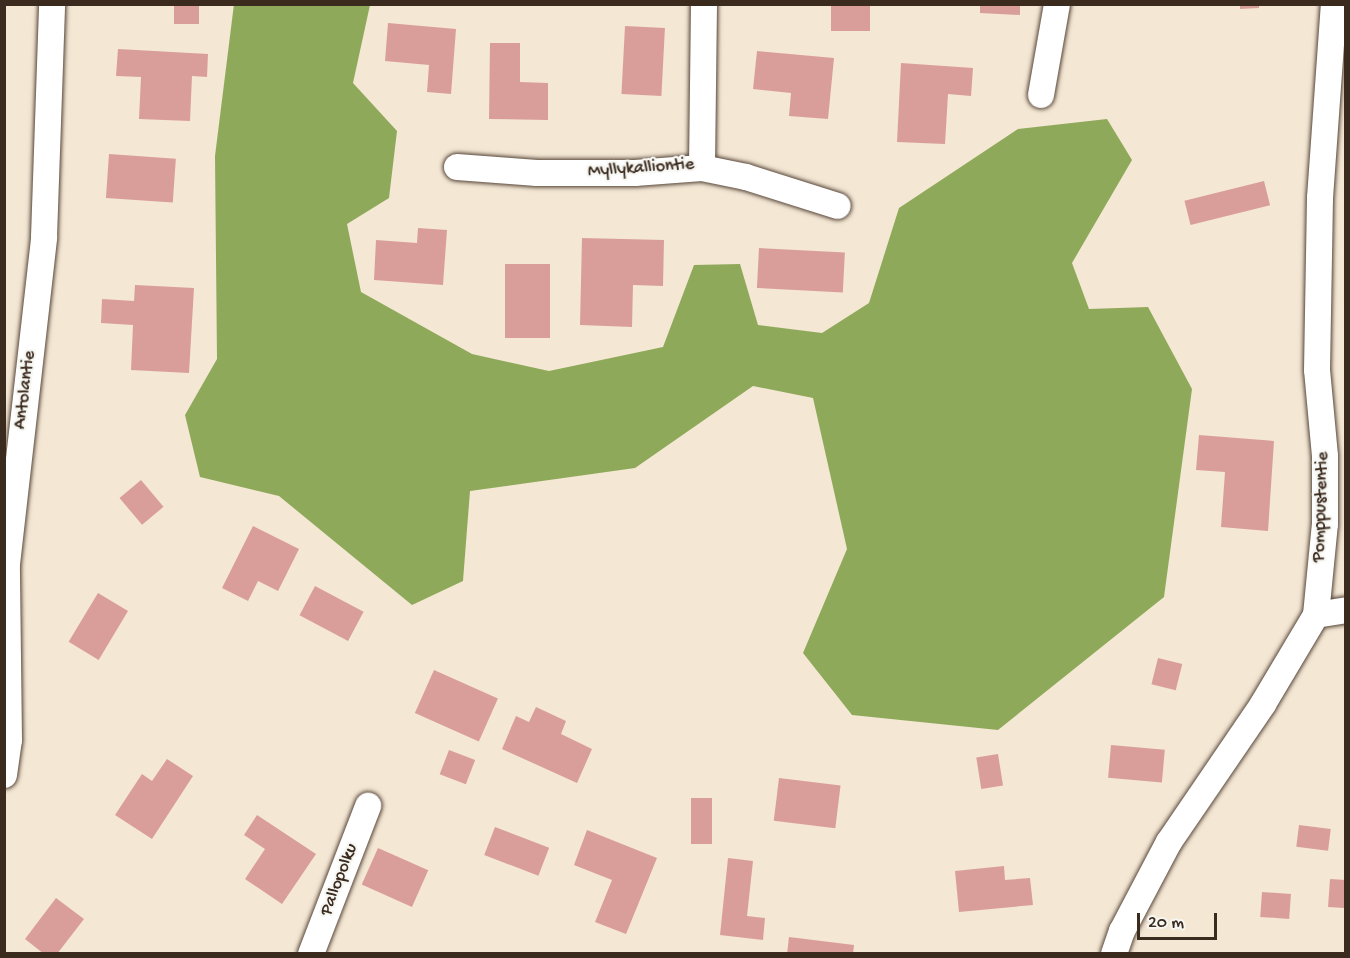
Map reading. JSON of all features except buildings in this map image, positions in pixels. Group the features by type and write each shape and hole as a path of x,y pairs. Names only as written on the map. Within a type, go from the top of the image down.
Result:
{"street":[{"name":"Antolantie","path":"4,775 9,740 6,564 44,237 52,4"},
{"name":"Myllykalliontie","path":"457,167 537,173 635,173 702,168 704,4"},
{"path":"1041,95 1057,4"},
{"name":"Pomppustentie","path":"1114,954 1122,931 1169,842 1263,704 1316,615 1325,490 1325,456 1317,370 1320,198 1334,4"},
{"path":"702,168 746,177 838,206"},
{"path":"1316,615 1346,610"},
{"name":"Pallopolku","path":"311,954 368,806"}],"green space":[{"path":"234,4 370,5 353,83 397,131 389,198 347,224 361,292 472,354 549,371 663,347 694,265 740,264 758,325 822,333 869,303 899,208 1018,129 1107,119 1132,160 1072,263 1089,309 1148,307 1192,389 1164,597 998,730 852,715 803,653 847,549 813,398 753,386 635,468 470,491 463,581 412,605 279,496 200,477 185,415 217,359 215,156"}]}
